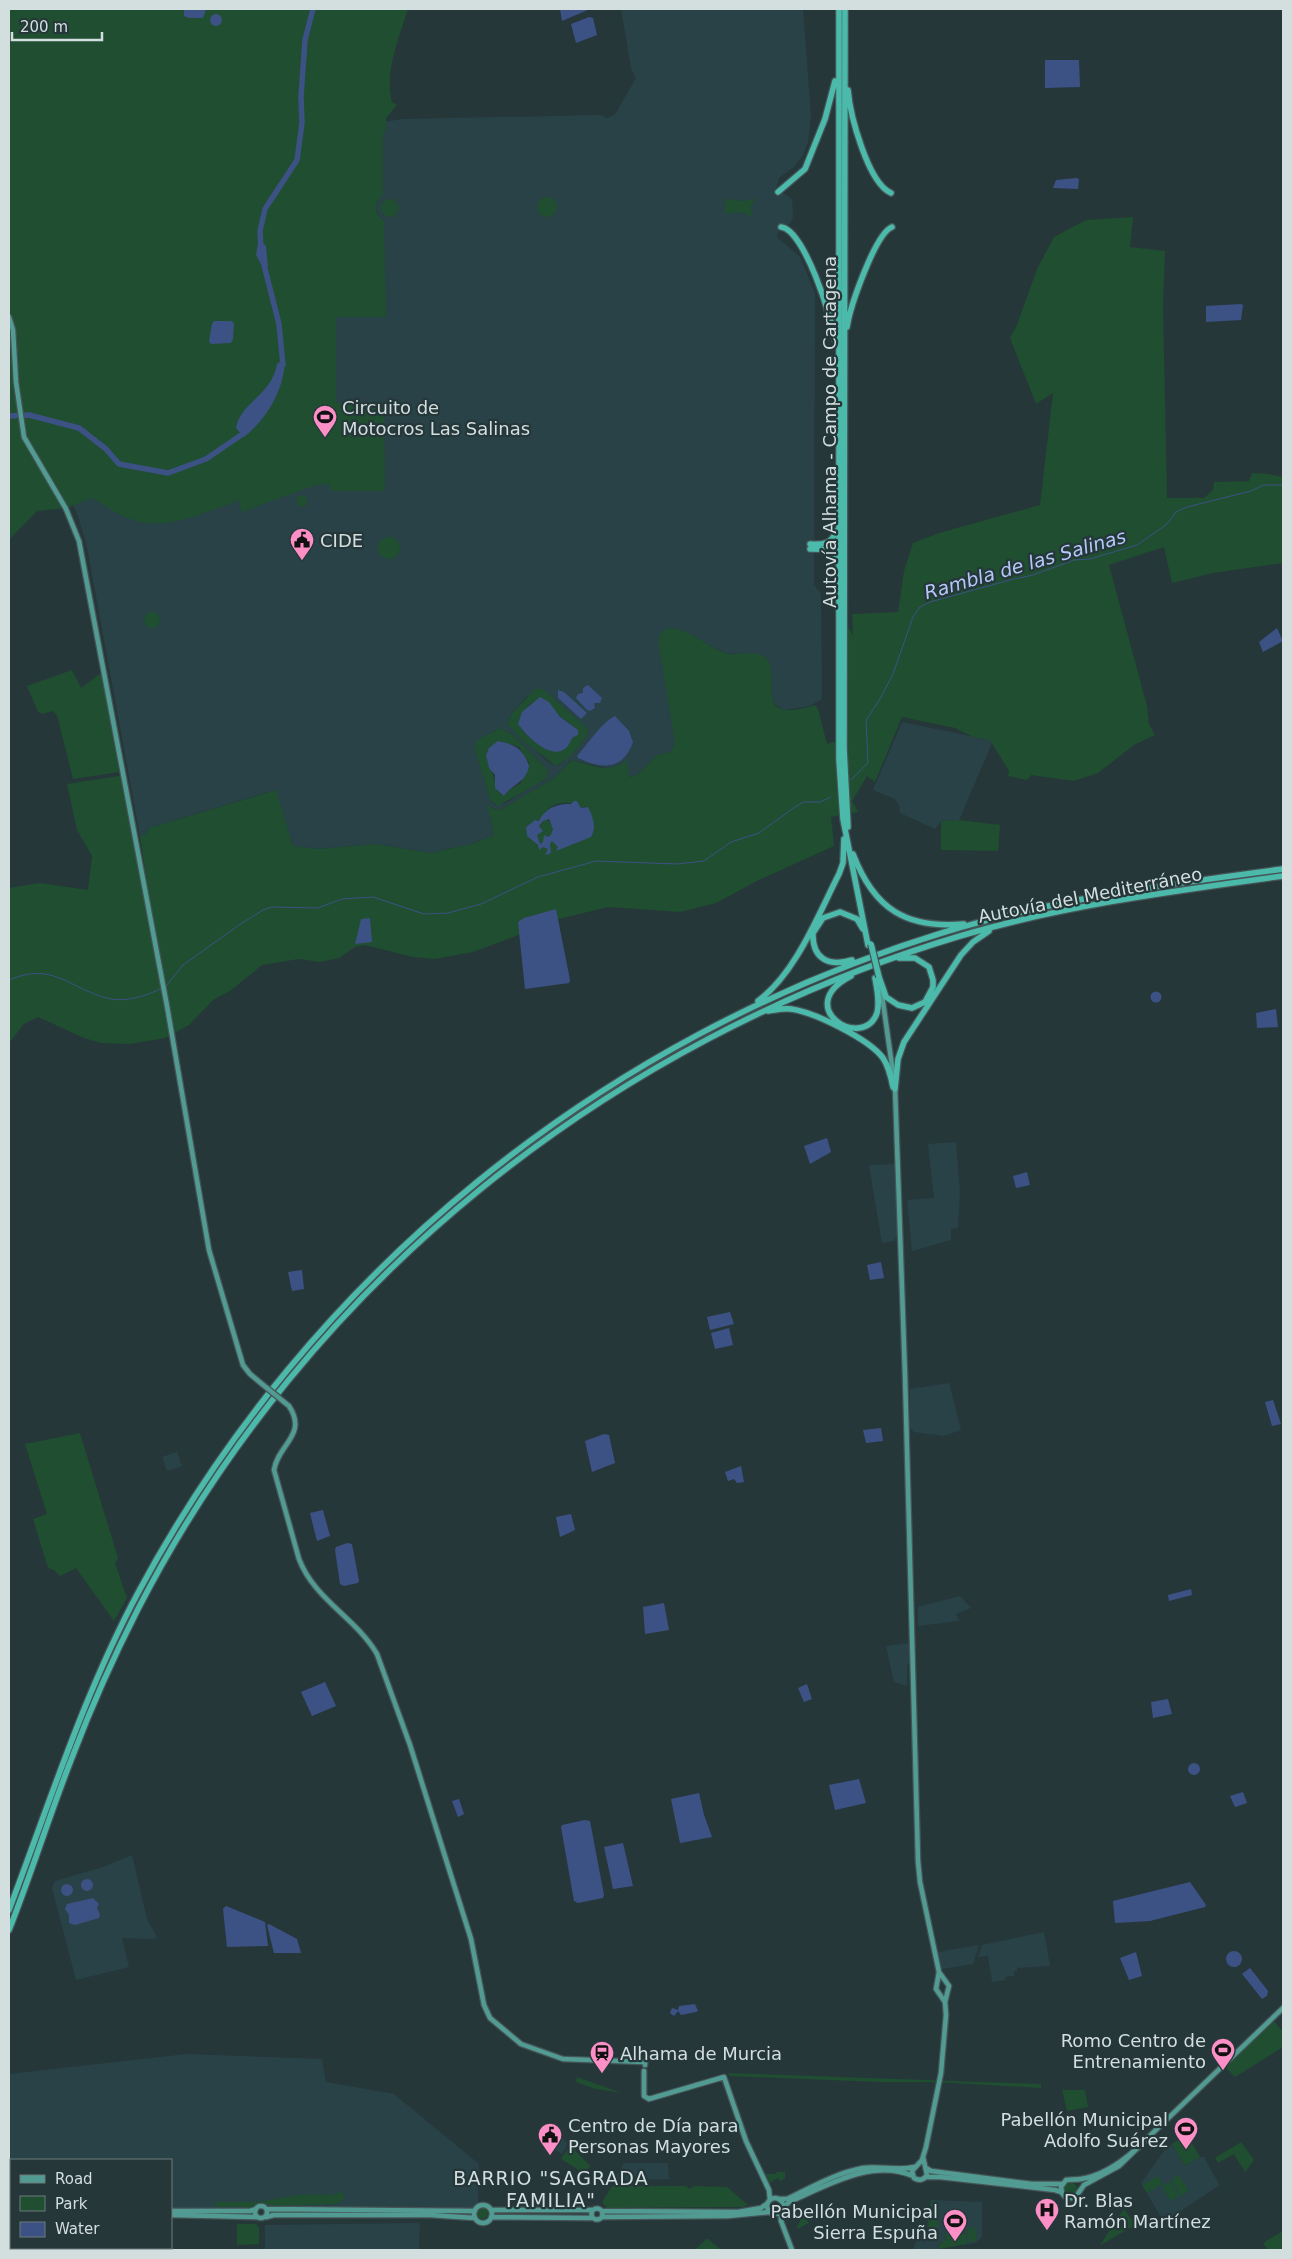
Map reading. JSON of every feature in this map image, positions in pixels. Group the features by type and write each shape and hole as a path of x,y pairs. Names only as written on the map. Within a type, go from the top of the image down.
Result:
{"highway":[{"name":"Autovía Alhama - Campo de Cartagena","path":"839,9 838,574 839,760 843,819"},
{"name":"Autovía Alhama - Campo de Cartagena","path":"844,9 844,748 846,817 853,854"},
{"path":"778,192 805,169 829,107 835,86 838,57"},
{"path":"844,76 852,119 865,154 878,183 882,188 891,193"},
{"path":"844,354 850,313 858,286 882,236 892,226"},
{"path":"781,227 787,228 799,240 830,315 836,350 838,385"},
{"path":"838,484 836,488 836,528 833,539 822,545 810,547 831,552 836,560 838,574"},
{"path":"843,819 877,978 878,1004 874,1018 862,1027 848,1028 834,1020 828,1009 827,1001 833,987 854,974"},
{"path":"748,1009 773,990 780,980 804,944 840,874 843,863 843,819"},
{"path":"853,854 864,880 872,891 884,904 900,915 918,923 930,925 964,924"},
{"path":"853,854 870,945"},
{"name":"Autovía del Mediterráneo","path":"9,1910 77,1724 99,1671 127,1613 196,1495 232,1442 276,1383 329,1322 373,1275 435,1217 495,1166 560,1118 621,1078 678,1045 748,1009 880,954 946,932 1040,907 1147,888 1283,869"},
{"name":"Autovía del Mediterráneo","path":"9,1930 75,1749 129,1628 196,1509 235,1451 270,1404 358,1302 403,1256 502,1170 571,1120 672,1058 750,1016 844,975 964,935 1036,917 1141,897 1283,876"},
{"path":"870,945 857,920 840,912 823,918 816,926 814,933 816,951 822,958 835,964 867,956 964,924 1040,907"},
{"path":"672,1058 768,1011 854,974 899,958 1036,917"},
{"path":"894,1089 898,1059 904,1042 961,955 973,942 989,931"},
{"path":"877,978 886,997 898,1005 912,1008 925,1002 933,980 928,968 915,958 899,958"},
{"path":"768,1011 784,1008 803,1011 861,1039 873,1048 887,1064 894,1089"}],"main road":[{"path":"9,317 23,434 66,509 79,541 162,982 209,1250 243,1366 289,1406 296,1419 294,1432 278,1457 274,1470 299,1559 312,1584 358,1628 377,1654 410,1745 471,1939 485,2008 490,2018 521,2044 563,2059 645,2062 644,2098 654,2098 724,2078 746,2141 769,2190 783,2203 781,2221"},
{"path":"877,978 888,1044 897,1122 897,1188 905,1375 918,1861 920,1882 939,1972 949,1986 945,2002 946,2014 941,2073 923,2156 916,2166 913,2176"},
{"path":"939,1972 936,1989 945,2002"},
{"path":"938,1982 944,1981"},
{"path":"941,1994 947,1993"},
{"path":"491,2210 593,2210 597,2208 602,2214 728,2216 773,2213 782,2210 789,2202 833,2182 856,2174 882,2171 913,2176 919,2180 934,2176 1055,2190 1061,2192 1066,2198 1072,2198 1077,2196 1080,2189 1086,2183 1119,2166 1283,2008"},
{"path":"172,2215 257,2217 260,2219 283,2215 430,2215 476,2218 482,2222 491,2217 593,2218 597,2220 602,2214 738,2212 761,2208 778,2198 786,2199 830,2178 852,2171 880,2166 916,2166 931,2171 1032,2184 1062,2184 1068,2179 1074,2180 1091,2176 1116,2164 1147,2139"},
{"path":"923,2156 926,2177"},
{"path":"1074,2180 1080,2189"},
{"path":"1061,2192 1062,2184"},
{"path":"769,2190 769,2202 773,2213 781,2221 792,2250"},
{"path":"172,2211 250,2211 262,2206 267,2209 475,2211 481,2205 488,2206 491,2210 491,2217"},
{"path":"256,2209 257,2217"},
{"path":"266,2217 267,2209"},
{"path":"593,2210 593,2218"},
{"path":"475,2211 476,2218"}],"shaded area":[{"path":"621,9 803,9 811,116 808,142 803,155 794,167 780,177 776,188 792,199 793,217 790,223 779,230 777,237 800,257 815,293 814,585 821,594 822,699 810,706 782,709 775,704 772,697 771,667 762,656 725,653 680,630 668,628 666,629 676,738 673,750 668,754 657,755 637,775 629,777 621,765 610,769 571,760 554,778 500,810 494,809 488,804 494,835 471,844 431,853 375,844 319,849 293,846 275,790 149,828 145,835 140,836 87,547 78,516 71,501 336,360 336,317 381,219 375,208 380,197 383,122 403,119 602,115 606,118 616,113 636,78 631,68","holes":["527,696 566,758 558,766 548,762 507,724 512,713","500,728 513,735 548,770 544,781 537,783 506,803 495,805 490,800 477,756 485,736"]},
{"path":"902,722 990,740 992,743 959,820 941,821 935,829 900,813 899,805 895,799 873,790"},
{"path":"956,1142 960,1192 958,1228 951,1229 951,1240 912,1251 907,1200 934,1198 928,1144"},
{"path":"895,1164 897,1236 894,1241 882,1243 869,1165"},
{"path":"949,1383 961,1430 943,1436 914,1432 910,1428 910,1389"},
{"path":"177,1452 182,1466 167,1471 162,1457"},
{"path":"960,1596 971,1608 956,1614 959,1621 918,1626 918,1607"},
{"path":"910,1643 907,1686 894,1682 886,1646"},
{"path":"132,1855 147,1919 157,1937 154,1939 122,1938 129,1967 76,1980 52,1888 55,1881 103,1867"},
{"path":"1044,1932 1050,1966 1017,1968 1017,1971 1014,1971 1014,1976 992,1982 988,1956 978,1957 982,1945"},
{"path":"979,1945 973,1964 942,1969 938,1952"},
{"path":"187,2054 322,2059 326,2082 394,2094 479,2164 478,2203 471,2209 270,2209 261,2205 254,2209 172,2210 172,2159 10,2159 9,2210 9,2074"},
{"path":"557,2133 568,2144 562,2154 549,2146"},
{"path":"1172,2144 1185,2166 1200,2157 1204,2157 1219,2184 1164,2222 1141,2183 1164,2151"},
{"path":"624,2163 668,2163 669,2179 616,2181 615,2178"},
{"path":"931,2200 982,2202 982,2237 975,2243 967,2244 965,2233 954,2235 954,2232 945,2234 946,2240 938,2244 939,2249 913,2250 918,2234 926,2233"},
{"path":"420,2223 419,2250 265,2250 265,2225"}],"green space":[{"path":"9,9 408,9 391,67 390,91 392,102 397,105 386,118 386,131 383,132 383,195 376,205 378,215 384,221 386,317 336,317 336,403 384,403 385,491 330,491 329,484 316,485 242,512 238,498 235,502 197,515 171,522 158,523 146,523 127,518 92,498 67,508 37,511 9,540"},
{"path":"547,197 554,200 557,207 554,214 547,217 540,214 537,207 540,200"},
{"path":"755,198 751,208 752,217 742,212 724,213 726,205 723,199 744,201"},
{"path":"390,199 396,202 399,208 396,214 390,217 384,214 381,208 384,202"},
{"path":"1133,217 1130,247 1165,251 1163,305 1167,498 1204,498 1213,490 1214,482 1249,481 1252,473 1283,477 1283,563 1213,573 1172,583 1164,547 1109,565 1147,706 1149,724 1155,735 1134,745 1098,773 1074,781 1031,775 1027,780 1008,776 1009,771 990,740 973,737 955,728 902,717 875,782 867,776 852,801 858,812 831,817 834,846 757,881 716,903 680,912 608,907 546,922 516,936 473,952 435,959 413,957 365,945 355,947 339,958 320,962 299,959 262,965 230,991 213,1000 189,1025 165,1038 130,1044 101,1043 84,1038 38,1017 24,1024 9,1043 9,888 40,883 88,890 92,856 77,830 67,784 122,777 151,935 154,932 140,836 145,835 149,828 276,790 293,846 319,849 375,844 431,853 471,844 494,835 487,803 493,809 500,810 554,778 572,760 607,768 621,765 627,760 629,777 637,775 657,755 671,752 675,743 658,640 661,633 668,628 690,634 725,653 762,655 771,666 772,696 775,704 782,709 794,710 815,705 818,709 827,744 844,739 844,628 849,628 853,636 852,614 898,612 904,571 913,543 939,533 1040,505 1053,393 1036,404 1010,338 1017,325 1037,269 1054,237 1086,220","holes":["577,801 581,808 587,806 567,824 553,827 547,819 543,821 539,827 540,829 527,826 536,820 539,821 548,809 559,803"]},
{"path":"300,496 304,496 307,501 306,505 300,506 297,503 297,499"},
{"path":"389,537 397,540 400,548 397,556 389,559 381,556 378,548 381,540"},
{"path":"152,612 158,614 160,620 158,626 152,628 146,626 144,620 146,614"},
{"path":"72,670 81,688 101,673 119,772 73,779 57,715 52,711 42,714 38,712 27,686"},
{"path":"535,689 543,689 588,729 587,734 576,750 566,760 556,766 522,740 507,724 512,713","holes":["542,698 560,717 573,725 578,735 572,738 564,750 550,749 537,744 518,723 528,707 534,701"]},
{"path":"500,728 513,735 548,770 546,779 498,806 490,800 474,746 479,739","holes":["500,741 519,747 529,763 521,783 509,790 504,796 497,790 486,753"]},
{"path":"959,820 1000,825 998,851 941,850 941,821"},
{"path":"80,1433 118,1558 115,1563 127,1598 114,1621 76,1568 60,1576 54,1570 48,1568 33,1519 47,1514 25,1444"},
{"path":"1275,2022 1283,2032 1283,2047 1235,2077 1226,2068 1265,2028"},
{"path":"728,2073 1041,2084 1041,2088 937,2082 879,2082 729,2076"},
{"path":"577,2077 622,2093 596,2089 576,2082"},
{"path":"1062,2090 1085,2090 1088,2107 1067,2111"},
{"name":"Pabellón Municipal Adolfo Suárez","path":"1187,2135 1200,2157 1185,2166 1172,2144"},
{"path":"1241,2142 1254,2160 1245,2172 1234,2154 1218,2163 1215,2158"},
{"path":"570,2145 590,2166 585,2174 561,2159"},
{"path":"777,2172 785,2172 785,2178 780,2181 778,2178 769,2183 765,2174 776,2174"},
{"path":"1179,2175 1189,2191 1181,2196 1171,2180"},
{"path":"1158,2176 1163,2184 1147,2193 1142,2185"},
{"path":"1067,2182 1073,2182 1077,2189 1073,2196 1067,2196 1063,2192 1063,2186"},
{"path":"1170,2182 1179,2196 1171,2201 1162,2187"},
{"path":"612,2186 727,2187 748,2205 743,2207 607,2208 602,2202"},
{"path":"344,2193 343,2200 337,2204 271,2206 263,2203 252,2207 216,2207 215,2202 256,2202 305,2194 332,2195"},
{"path":"931,2201 934,2201 934,2209 940,2210 937,2229 928,2227"},
{"path":"480,2207 484,2207 488,2213 484,2219 480,2219 476,2215 476,2211"},
{"path":"1124,2209 1135,2225 1100,2245"},
{"path":"801,2212 809,2223 798,2229 800,2221 794,2214"},
{"path":"237,2224 255,2224 259,2227 259,2244 237,2245"},
{"path":"975,2227 977,2241 969,2242 967,2228"},
{"path":"1283,2231 1283,2250 1268,2250 1263,2243"},
{"name":"Pabellón Municipal Sierra Espuña","path":"954,2232 955,2235 966,2233 967,2244 939,2249 938,2244 946,2240 945,2233"},
{"path":"708,2239 721,2250 695,2250"}],"water":[{"path":"184,9 206,9 203,18 189,18 184,16"},
{"path":"560,9 590,9 562,21"},
{"path":"218,14 221,15 221,25 214,26 211,25 210,18 211,15"},
{"path":"589,17 593,18 597,35 576,43 571,24"},
{"path":"1045,60 1079,60 1080,87 1045,88"},
{"path":"1079,179 1078,189 1053,188 1056,180"},
{"path":"258,243 263,243 266,246 268,267 263,268 256,255"},
{"path":"1243,305 1241,320 1206,322 1206,306"},
{"path":"214,321 231,321 234,323 231,343 211,344 209,341"},
{"path":"285,358 282,380 274,402 261,421 244,437 236,428 239,419 243,412 269,384 277,364"},
{"path":"1277,628 1283,641 1263,652 1259,642"},
{"path":"588,685 602,698 600,703 594,703 595,708 590,711 576,698 578,694 583,693 583,688"},
{"path":"558,690 564,692 587,713 581,719 558,698"},
{"path":"540,697 549,702 560,717 578,730 578,735 572,738 567,747 560,751 545,749 537,744 518,724 522,712"},
{"path":"615,716 629,731 633,742 623,758 617,763 603,765 578,758 577,756 600,729"},
{"path":"498,741 518,749 529,766 522,780 504,796 495,788 495,775 489,768 486,755 489,748"},
{"path":"577,801 581,808 588,807 594,826 591,837 556,851 558,847 552,841 550,844 551,853 545,855 548,849 543,847 539,850 538,845 527,836 526,827 535,820 539,821 541,816 552,807 571,804","holes":["549,819 553,829 551,835 548,837 544,835 543,842 540,844 537,835 543,831 539,826 543,821"]},
{"path":"556,909 570,980 569,983 525,989 518,922 524,918"},
{"path":"370,918 372,942 355,944 361,919"},
{"path":"1156,991 1162,997 1156,1003 1150,997"},
{"path":"1276,1009 1278,1027 1257,1028 1256,1013"},
{"path":"827,1138 831,1152 810,1164 804,1146"},
{"path":"1027,1172 1030,1185 1016,1188 1013,1176"},
{"path":"881,1262 884,1278 870,1280 867,1265"},
{"path":"302,1270 304,1289 292,1291 288,1272"},
{"path":"730,1312 734,1324 710,1330 707,1317"},
{"path":"729,1328 733,1345 715,1349 711,1333"},
{"path":"1273,1400 1281,1424 1272,1426 1265,1402"},
{"path":"881,1428 883,1441 866,1443 863,1430"},
{"path":"604,1434 609,1435 615,1463 592,1472 585,1441"},
{"path":"741,1466 744,1482 737,1483 734,1479 728,1481 725,1472"},
{"path":"323,1510 330,1536 317,1541 310,1513"},
{"path":"571,1514 575,1530 560,1537 556,1517"},
{"path":"347,1543 352,1544 359,1581 358,1583 344,1586 340,1584 335,1550 336,1547"},
{"path":"1191,1589 1192,1595 1169,1601 1168,1595"},
{"path":"664,1603 669,1630 645,1634 643,1607"},
{"path":"325,1682 336,1706 312,1716 301,1692"},
{"path":"807,1684 812,1699 804,1702 798,1688"},
{"path":"1168,1699 1172,1714 1153,1718 1151,1702"},
{"path":"1192,1763 1196,1763 1200,1769 1196,1775 1192,1775 1188,1771 1188,1767"},
{"path":"859,1779 866,1803 835,1810 829,1785"},
{"path":"1243,1792 1247,1803 1235,1807 1230,1796"},
{"path":"699,1793 712,1837 680,1843 671,1799"},
{"path":"459,1799 464,1814 458,1817 452,1801"},
{"path":"585,1820 590,1821 604,1895 603,1898 578,1903 574,1901 561,1827 562,1825"},
{"path":"623,1843 633,1886 613,1889 604,1847"},
{"path":"89,1879 92,1880 92,1890 85,1891 82,1890 81,1883 82,1880"},
{"path":"1190,1882 1206,1905 1205,1907 1150,1921 1115,1923 1113,1901"},
{"path":"65,1884 69,1884 73,1890 69,1896 65,1896 61,1892 61,1888"},
{"path":"93,1898 99,1904 97,1908 100,1915 99,1918 75,1925 69,1923 69,1915 65,1909 67,1904"},
{"path":"226,1906 265,1922 268,1946 227,1947 223,1909"},
{"path":"269,1924 297,1939 301,1953 274,1953 267,1925"},
{"path":"1231,1951 1237,1951 1242,1956 1240,1965 1231,1967 1226,1962 1226,1956"},
{"path":"1136,1952 1142,1976 1129,1980 1120,1958"},
{"path":"1250,1968 1268,1991 1267,1996 1262,1999 1242,1974"},
{"path":"695,2004 698,2011 696,2012 681,2015 678,2011 674,2016 670,2013 672,2008 678,2010 679,2006"}],"waterway":[{"path":"261,250 260,231 265,209 297,160 302,123 301,97 305,40 313,9"},
{"path":"263,261 279,324 283,365"},
{"path":"9,416 29,415 79,428 106,449 119,464 168,473 206,459 247,431"},
{"name":"Rambla de las Salinas","path":"851,780 868,763 866,720 893,674 913,617 920,607 930,602 1033,575 1074,560 1090,559 1137,545 1167,524 1176,512 1187,507 1251,491 1263,485 1283,485"},
{"name":"Rambla de las Salinas","path":"166,986 183,965 239,925 263,910 272,907 318,908 342,899 373,897 424,914 448,913 481,904 538,877 596,861 677,864 704,861 731,842 759,833 804,802 820,802 831,797"},
{"name":"Rambla de las Salinas","path":"9,980 37,973 49,975 60,978 93,994 121,1000 149,994 162,988"}],"place":[{"name":"Circuito de Motocros Las Salinas","path":"325,438"},
{"name":"CIDE","path":"302,561"},
{"name":"Romo Centro de Entrenamiento","path":"1223,2071"},
{"name":"Alhama de Murcia","path":"602,2074"},
{"name":"Pabellón Municipal Adolfo Suárez","path":"1186,2150"},
{"name":"Centro de Día para Personas Mayores","path":"550,2156"},
{"name":"Dr. Blas Ramón Martínez","path":"1047,2231"},
{"name":"Pabellón Municipal Sierra Espuña","path":"955,2242"}],"district":[{"name":"BARRIO \"SAGRADA FAMILIA\"","path":"551,2189"}]}
